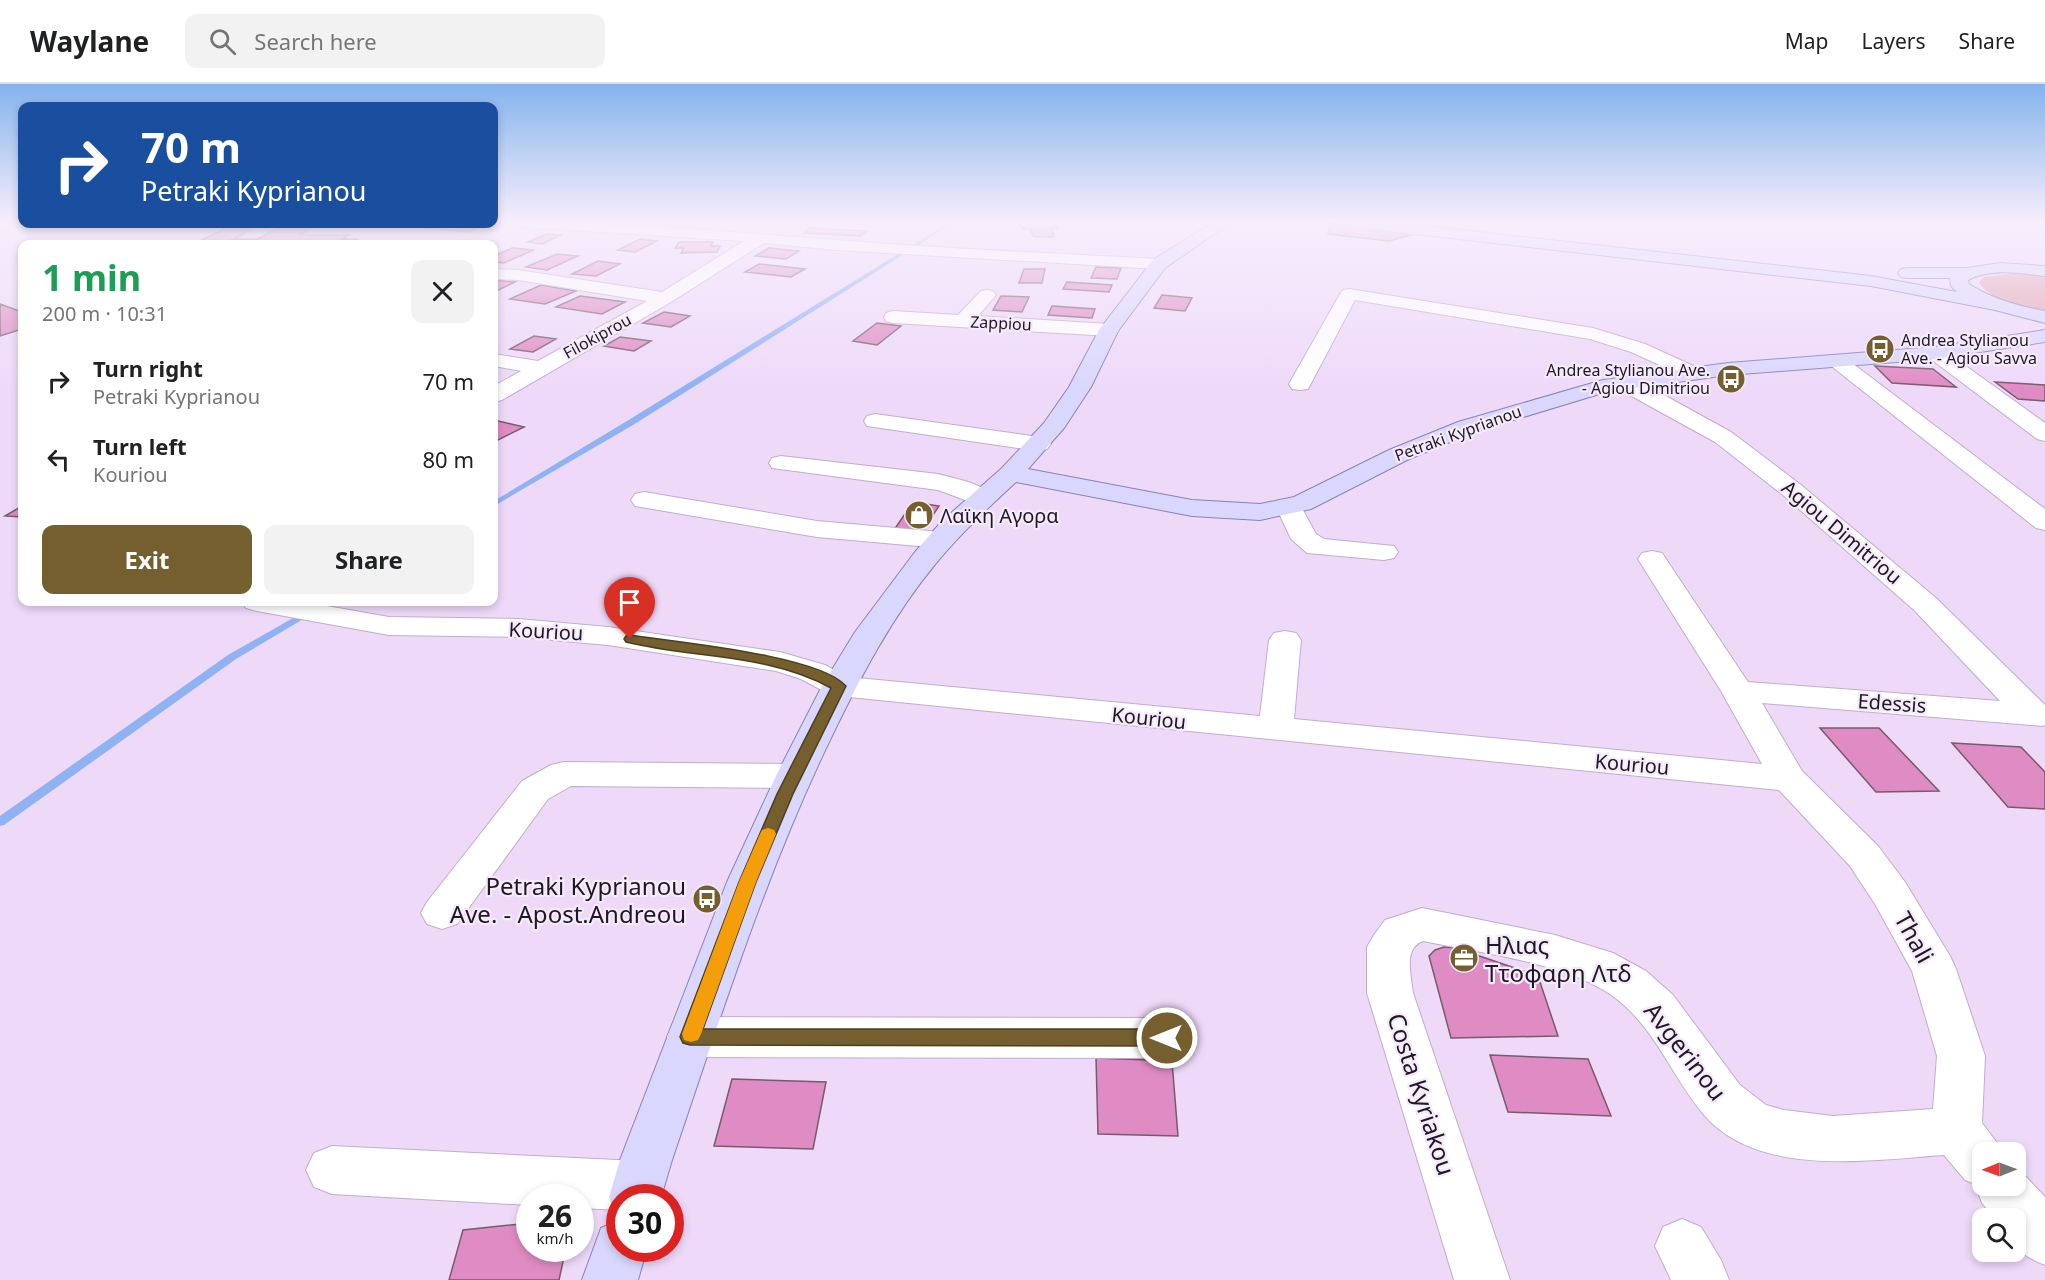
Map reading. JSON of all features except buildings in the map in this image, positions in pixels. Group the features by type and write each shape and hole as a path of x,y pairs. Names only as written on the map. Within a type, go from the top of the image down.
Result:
{"main road":[{"path":"639,1184 747,882 794,776 839,686 896,596 941,540 1040,444 1080,387 1109,330 1149,278"},
{"path":"1843,278 2045,317"},
{"path":"1959,278 1960,286 1973,295 2006,308 2032,326 2031,333 2023,341"},
{"name":"Petraki Kyprianou","path":"1011,473 1210,511 1245,513 1289,507 1398,455 1466,427 1576,393 1693,373 1935,353 2045,336"},
{"path":"610,1280 616,1262"}],"street":[{"path":"536,278 665,298"},
{"name":"Filokiprou","path":"498,393 697,278"},
{"path":"1300,384 1349,294 1593,334 1638,348 1693,373"},
{"path":"963,321 987,295"},
{"name":"Zappiou","path":"893,317 1109,330"},
{"path":"1935,353 2045,434"},
{"path":"498,361 540,368"},
{"path":"1837,361 2045,522"},
{"name":"Agiou Dimitriou","path":"1625,383 1723,437 1792,490 1925,604 2038,715"},
{"path":"876,421 1040,444"},
{"path":"781,463 938,482 982,498"},
{"path":"644,500 818,529 941,540"},
{"path":"1289,507 1305,538 1317,547 1384,552"},
{"path":"1652,559 1738,691 1789,779"},
{"name":"Kouriou","path":"278,606 371,624 415,628 519,628 608,636 780,662 813,672 839,686 1789,779"},
{"path":"1276,730 1285,640"},
{"name":"Edessis","path":"1738,691 2038,715"},
{"path":"442,913 535,790 564,774 794,776"},
{"name":"Thali","path":"1789,779 1864,856 1890,893 1934,969 1961,1056 1970,1147"},
{"name":"Avgerinou","path":"1422,924 1556,952 1597,965 1630,984 1657,1008 1723,1101 1752,1124 1784,1133 1833,1139 1970,1147"},
{"name":"Costa Kyriakou","path":"1422,924 1400,932 1389,947 1390,993 1482,1280"},
{"path":"690,1037 1167,1038"},
{"path":"332,1170 606,1189"},
{"path":"2010,1196 2045,1238"}],"shaded area":[{"path":"1983,278 2045,278 2045,312 1999,299 1984,289 1979,282"}],"waterway":[{"path":"498,502 630,423 863,278"},
{"path":"0,822 232,657 320,606"}],"slow traffic":[{"path":"691,1034 747,882 768,834"}],"place":[{"name":"Andrea Stylianou Ave. - Agiou Savva","path":"1880,349"},
{"name":"Andrea Stylianou Ave. - Agiou Dimitriou","path":"1731,379"},
{"name":"Λαϊκη Αγορα","path":"919,515"},
{"name":"Petraki Kyprianou Ave. - Apost.Andreou","path":"707,899"},
{"name":"Ηλιας Ττοφαρη Λτδ","path":"1464,958"}],"route":[{"path":"630,639 763,658 797,666 839,686 785,794 747,882 690,1037 1167,1038"}]}
